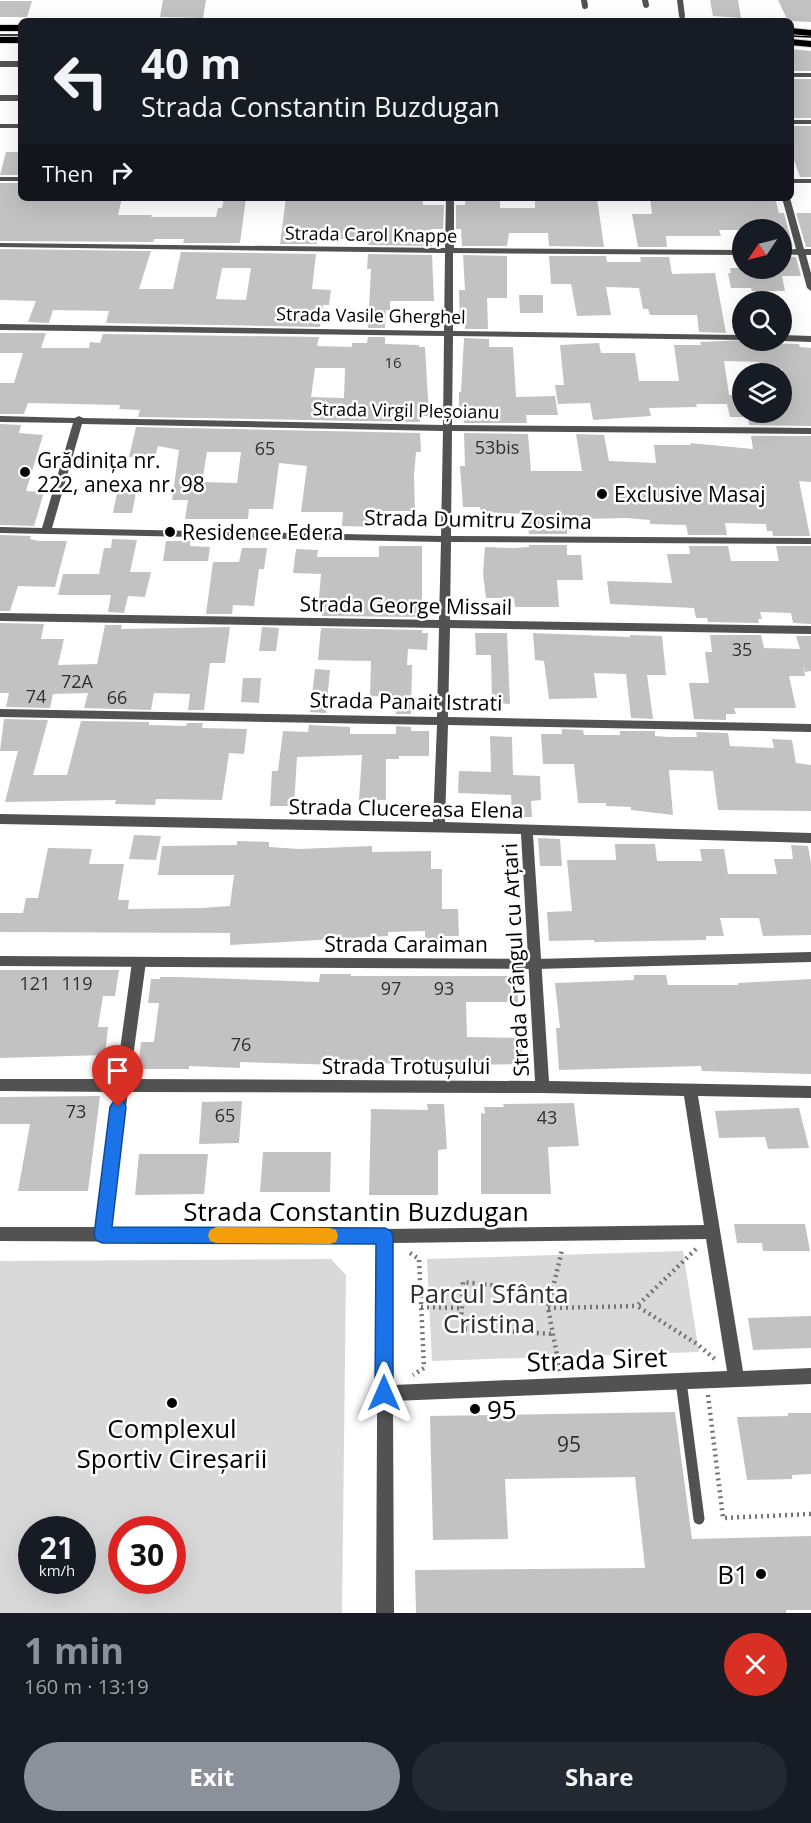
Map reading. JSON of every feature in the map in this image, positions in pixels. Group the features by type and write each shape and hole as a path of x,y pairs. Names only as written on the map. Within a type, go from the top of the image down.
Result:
{"main road":[{"path":"0,28 18,28"},
{"path":"794,31 811,33"},
{"path":"0,40 18,40"},
{"path":"794,42 811,44"}],"street":[{"path":"794,75 811,75"},
{"path":"794,122 811,122"},
{"path":"0,126 18,126"},
{"path":"0,179 18,178"},
{"path":"794,181 811,181"},
{"path":"439,827 448,539 446,428 450,201"},
{"path":"787,201 806,252 811,288"},
{"name":"Strada Carol Knappe","path":"0,245 732,252"},
{"name":"Strada Vasile Gherghel","path":"0,327 732,338"},
{"path":"792,338 811,339"},
{"name":"Strada Virgil Pleșoianu","path":"0,419 446,428 811,431"},
{"path":"46,530 79,419"},
{"name":"Strada Dumitru Zosima","path":"0,530 448,539 811,541"},
{"name":"Strada George Missail","path":"0,617 811,630"},
{"name":"Strada Panait Istrati","path":"0,713 811,728"},
{"name":"Strada Clucereasa Elena","path":"0,819 439,827 811,838"},
{"name":"Strada Crângul cu Arțari","path":"527,831 542,1087"},
{"name":"Strada Caraiman","path":"0,961 535,964 811,957"},
{"path":"102,1235 139,962"},
{"name":"Strada Trotușului","path":"0,1085 542,1087 811,1092"},
{"path":"690,1090 736,1379"},
{"name":"Strada Constantin Buzdugan","path":"0,1234 385,1236 713,1232"},
{"path":"385,1236 385,1613"},
{"name":"Strada Siret","path":"384,1393 811,1376"}],"lane":[{"path":"680,0 682,16"},
{"path":"0,64 18,64"},
{"path":"0,98 18,98"},
{"path":"681,1381 699,1519"}],"path":[{"path":"637,1306 713,1232"},
{"path":"562,1234 562,1255 548,1308 562,1386"},
{"path":"384,1393 424,1368 419,1259 385,1236"},
{"path":"552,1292 466,1281 461,1285 461,1325 466,1329 554,1334"},
{"path":"548,1308 637,1306 698,1344 736,1379"},
{"path":"421,1307 461,1308"},
{"path":"706,1380 723,1518 811,1514"}],"green space":[{"name":"Parcul Sfânta Cristina","path":"683,1251 699,1352 432,1361 427,1259"},
{"name":"Complexul Sportiv Cireșarii","path":"331,1259 346,1275 342,1613 0,1613 0,1261"}],"building":[{"path":"163,0 206,0 203,18 160,17"},
{"path":"710,0 738,0 741,18 713,16"},
{"path":"778,0 811,0 811,22 794,21 794,18 787,18"},
{"path":"0,1 32,1 27,17 0,17"},
{"path":"794,49 811,51 811,71 794,71"},
{"path":"794,79 811,79 811,118 794,118"},
{"path":"794,126 811,126 811,177 800,177 794,160"},
{"path":"6,152 18,152 18,175 0,175"},
{"path":"0,183 18,183 18,201 121,201 118,215 216,217 218,208 222,208 223,201 246,201 240,243 183,243 184,239 154,239 153,242 0,241"},
{"path":"286,201 423,201 423,205 444,205 443,229 431,229 432,246 368,245 369,239 318,239 317,244 280,244"},
{"path":"465,201 500,201 500,208 535,208 535,201 597,201 604,247 549,246 548,233 509,233 507,246 462,246 461,229 456,229 456,205 465,205"},
{"path":"650,201 776,201 779,213 784,213 786,219 732,219 732,230 719,230 721,236 666,236 667,247 638,247 632,214 652,214"},
{"path":"796,213 811,213 811,247 806,247"},
{"path":"0,249 151,251 139,289 173,289 181,252 316,254 312,289 331,290 329,305 323,305 320,327 106,323 109,311 53,310 49,323 28,322 36,301 0,300","holes":["222,268 251,268 246,300 216,299"]},
{"path":"368,254 432,255 434,301 390,301 390,310 386,310 385,328 368,328 371,269 367,269"},
{"path":"463,255 507,256 507,298 487,298 488,329 465,329 465,326 460,326 459,290 465,290"},
{"path":"549,256 606,256 607,262 641,262 640,257 669,257 672,274 715,273 726,333 699,332 697,315 650,315 648,309 643,309 639,288 606,287 611,315 577,316 571,284 551,284"},
{"path":"792,257 796,257 801,276 792,276"},
{"path":"730,268 732,268 732,279 783,279 785,291 752,291 751,288 731,288 728,273 731,273"},
{"path":"519,295 543,295 543,313 520,313"},
{"path":"0,333 46,333 41,348 89,348 90,342 100,343 103,334 319,337 317,346 352,347 352,343 367,343 368,337 385,337 385,344 425,347 429,416 420,416 420,422 138,417 140,410 119,409 120,405 28,403 24,414 0,414 0,383 14,383 23,353 0,353","holes":["315,368 345,368 344,398 311,397"]},
{"path":"464,338 489,339 489,347 513,347 516,397 555,396 558,415 526,415 527,423 464,423 464,410 459,410 459,392 461,392"},
{"path":"732,341 732,351 792,351 792,344 811,348 811,426 749,425 749,423 792,423 792,363 724,361 729,395 732,395 732,417 730,417 727,404 696,404 697,407 649,408 651,416 593,420 590,403 558,404 555,385 564,385 560,345 599,343 601,353 635,353 639,381 679,381 674,345 701,345 700,342"},
{"path":"0,424 21,425 19,433 43,435 26,491 44,492 34,526 0,525"},
{"path":"136,427 420,433 421,452 416,452 415,511 375,511 375,527 342,526 343,512 301,512 307,466 279,463 273,509 249,509 248,519 185,519 188,500 172,500 179,450 158,446 155,457 129,457","holes":["207,452 241,452 237,483 202,482"]},
{"path":"464,433 528,434 531,471 582,471 576,434 604,435 609,461 656,463 654,445 691,445 690,443 753,449 751,436 811,436 811,482 799,481 810,536 773,536 772,531 767,531 766,524 725,523 727,535 688,535 686,525 650,524 650,520 626,518 583,519 584,522 578,522 578,526 567,526 567,534 529,534 527,514 481,512 480,507 463,507 460,466 465,466"},
{"path":"117,493 136,493 132,513 113,513"},
{"path":"0,535 31,536 30,539 39,541 67,541 55,587 18,586 10,611 0,611"},
{"path":"112,539 137,540 130,572 151,572 145,597 128,596 124,613 108,612 111,595 58,595 63,574 99,574 104,548 111,548"},
{"path":"166,541 190,541 190,546 210,547 208,561 163,561"},
{"path":"529,545 567,545 567,555 581,555 583,580 557,580 559,607 515,607 514,598 486,598 483,574 485,547 513,548 529,547"},
{"path":"379,546 422,546 422,617 322,616 323,609 318,609 321,574 293,573 296,549 318,550 317,557 379,557"},
{"path":"689,546 728,546 731,561 779,561 776,546 811,546 811,624 793,623 791,613 760,612 762,619 758,619 759,623 708,622 707,618 696,618 694,608 610,604 607,581 672,583 667,554 690,554"},
{"path":"242,548 267,548 264,569 259,569 254,606 233,605 232,614 206,614 213,562 239,562"},
{"path":"0,623 44,624 41,639 64,639 58,665 97,664 105,625 122,625 121,629 230,627 225,663 210,663 204,710 188,710 190,694 154,693 151,710 84,708 88,693 53,694 50,708 6,707 9,693 0,693"},
{"path":"262,627 279,628 276,651 259,651"},
{"path":"321,628 422,630 422,633 428,633 427,650 408,649 407,665 412,665 411,714 396,714 397,697 370,696 371,661 318,660"},
{"path":"475,633 507,633 510,704 492,703 491,655 476,655"},
{"path":"533,633 662,636 666,675 647,675 653,719 631,718 626,674 594,673 597,698 549,699 544,661 535,660"},
{"path":"710,635 761,635 764,648 800,649 796,636 811,636 811,671 805,672 803,664 805,676 789,676 796,708 734,708 736,714 726,714 726,720 694,719 689,683 709,683 705,652 712,652"},
{"path":"315,669 330,670 326,713 310,712"},
{"path":"243,678 261,678 259,703 241,702"},
{"path":"4,719 48,720 33,775 67,775 81,721 149,722 149,725 186,726 187,723 203,723 202,728 247,729 244,754 229,753 222,800 156,799 155,805 115,804 116,800 5,802 18,751 0,751"},
{"path":"309,725 350,727 350,734 396,734 396,726 411,727 411,731 429,731 429,756 399,756 399,759 386,759 386,800 359,800 362,755 297,757 294,806 270,806 272,771 278,771 283,731 308,732"},
{"path":"562,729 583,730 584,735 620,735 620,731 655,731 655,736 697,737 696,732 728,733 730,746 774,748 772,739 792,740 796,763 811,765 811,811 718,810 713,771 669,770 673,815 631,810 631,807 606,806 606,803 578,803 574,764 543,764 541,734 562,734"},
{"path":"490,736 512,737 513,775 540,776 541,800 531,801 532,817 512,817 511,795 458,793 459,771 491,772"},
{"path":"134,835 161,836 156,860 129,859"},
{"path":"538,838 560,839 562,866 540,866"},
{"path":"237,841 269,842 269,847 299,849 372,846 372,852 431,851 431,869 442,869 442,909 458,909 459,936 440,936 440,943 425,943 425,931 388,932 388,936 230,945 230,933 0,932 0,913 23,913 26,898 38,898 48,848 92,849 89,864 124,864 118,900 129,900 128,909 202,908 230,906 234,875 158,875 162,846 237,845"},
{"path":"615,844 655,844 657,861 702,861 700,849 724,849 728,874 777,874 774,859 793,859 791,845 808,846 811,863 811,935 763,936 759,918 720,918 724,936 706,936 706,940 549,941 547,912 572,911 567,860 616,860"},
{"path":"0,970 119,970 115,996 103,996 98,1027 108,1027 105,1055 0,1058"},
{"path":"320,974 517,976 518,1002 466,1002 467,1037 521,1038 523,1064 466,1065 467,1069 423,1070 423,1062 342,1065 240,1062 240,1068 189,1066 189,1069 138,1069 141,1042 154,1042 159,1003 148,1003 151,979 177,977 319,982"},
{"path":"634,975 666,975 668,985 738,985 738,983 811,979 811,1074 702,1071 701,1066 559,1070 556,1028 560,1028 555,983 634,980"},
{"path":"100,1096 88,1191 18,1191 30,1124 0,1124 0,1097"},
{"path":"242,1101 239,1143 199,1144 202,1102"},
{"path":"574,1103 579,1146 548,1147 551,1194 481,1194 481,1113 485,1114 484,1107 504,1107 503,1104"},
{"path":"427,1104 444,1104 447,1149 438,1150 438,1195 369,1195 371,1109 428,1110"},
{"path":"799,1108 809,1148 768,1149 765,1137 719,1138 715,1111"},
{"path":"263,1152 331,1152 330,1192 260,1192"},
{"path":"139,1154 208,1154 204,1194 135,1195"},
{"path":"734,1224 805,1224 810,1251 763,1251 762,1243 737,1243"},
{"path":"811,1316 811,1348 753,1350 748,1318"},
{"path":"675,1412 692,1539 811,1536 811,1610 786,1610 786,1613 416,1613 415,1570 645,1568 635,1477 505,1479 508,1539 433,1540 430,1416"},
{"path":"788,1413 811,1413 811,1474 792,1475 792,1479 747,1480 737,1417 788,1416"}],"tram line":[{"path":"0,35 18,35"},
{"path":"794,36 811,37"}],"slow traffic":[{"path":"216,1235 330,1236"}],"place":[{"name":"Grădinița nr. 222, anexa nr. 98","path":"25,472"},
{"name":"Exclusive Masaj","path":"602,494"},
{"name":"Residence Edera","path":"170,532"},
{"name":"Complexul Sportiv Cireșarii","path":"172,1403"},
{"name":"95","path":"475,1409"},
{"name":"B1","path":"761,1574"}],"route":[{"path":"118,1107 102,1235 385,1236 384,1393"}]}
